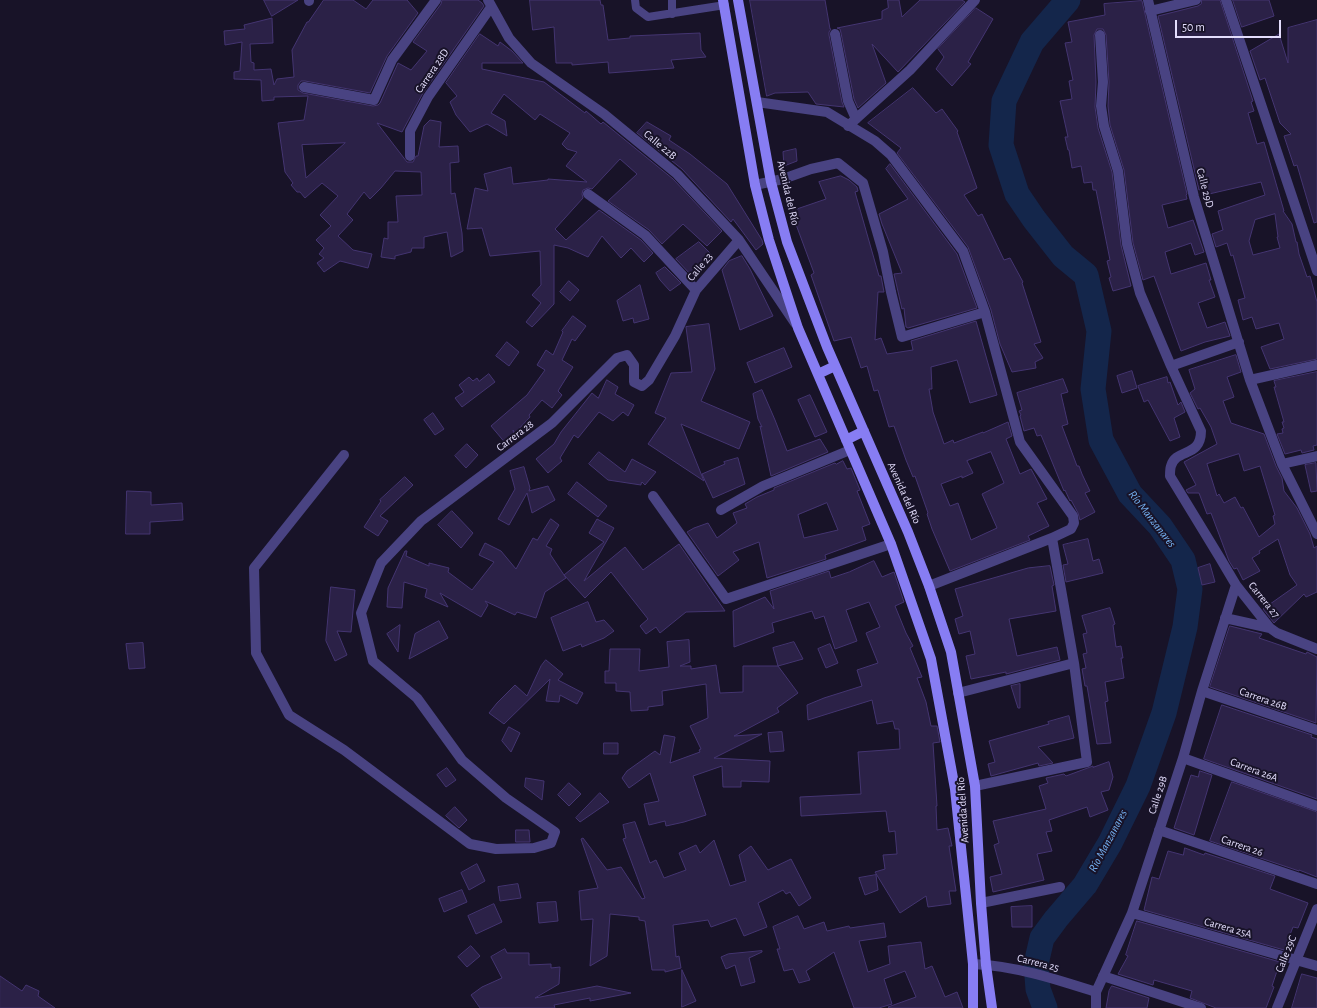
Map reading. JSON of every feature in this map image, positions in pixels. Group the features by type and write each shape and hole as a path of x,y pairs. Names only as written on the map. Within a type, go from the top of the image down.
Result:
{"main road":[{"name":"Avenida del Río","path":"738,0 771,182 787,242 827,347 908,532 929,586 951,652 975,786 981,903 986,964 992,1008"},
{"name":"Avenida del Río","path":"724,2 755,185 769,240 798,328 891,544 931,659 955,789 973,964 973,1008"},
{"path":"818,374 835,366"},
{"path":"848,445 864,431"}],"street":[{"path":"304,87 374,100 392,60 436,0"},
{"path":"852,122 910,70 975,0"},
{"name":"Calle 29D","path":"1148,0 1194,197 1250,380 1282,464 1317,534"},
{"path":"1150,11 1196,0"},
{"path":"1226,0 1317,271"},
{"name":"Carrera 28D","path":"410,156 410,130 428,97 490,4"},
{"name":"Calle 22B","path":"490,4 509,38 531,62 604,114 677,174 739,240 798,328"},
{"path":"835,34 852,122"},
{"name":"Carrera 27","path":"1100,35 1103,82 1101,106 1104,126 1118,171 1127,244 1140,293 1201,431 1201,439 1197,446 1175,459 1171,465 1170,476 1236,585 1270,628 1277,633 1317,648"},
{"path":"757,102 827,112 852,122 891,155 963,251 985,312 1020,442 1073,516 1074,523 1071,529 1052,538 929,586"},
{"path":"755,185 783,179 811,169 838,163 862,183 883,252 902,337 985,312"},
{"path":"588,194 645,235 696,290"},
{"name":"Calle 23","path":"675,336 696,290 739,240"},
{"name":"Carrera 28","path":"344,455 254,568 256,653 285,708 289,715 344,750 470,844 496,849 534,848 552,843 554,832 506,798 462,760 417,698 373,661 361,613 380,563 421,521 552,424 617,358 627,355 634,365 634,382 642,386 649,380 675,336"},
{"path":"1171,366 1239,342"},
{"path":"1250,380 1317,365"},
{"path":"721,510 763,486 848,445"},
{"path":"1282,464 1317,456"},
{"path":"653,496 726,599 891,544"},
{"path":"975,786 1087,762 1074,663 1052,538"},
{"name":"Calle 29B","path":"1096,1008 1096,992 1132,913 1183,758 1202,691 1236,585"},
{"path":"1225,618 1270,628"},
{"path":"958,693 1074,663"},
{"name":"Carrera 26B","path":"1202,691 1317,730"},
{"name":"Carrera 26A","path":"1183,758 1317,806"},
{"name":"Carrera 26","path":"1159,830 1317,884"},
{"path":"981,903 1060,887"},
{"name":"Calle 29C","path":"1277,1008 1317,909"},
{"name":"Carrera 25A","path":"1132,913 1317,966"},
{"name":"Carrera 25","path":"973,964 986,964 1015,968 1053,978 1096,992"},
{"path":"1103,976 1201,1008"}],"lane":[{"path":"635,0 636,8 648,17 672,14 724,2"},
{"path":"672,0 672,14"}],"building":[{"path":"264,0 298,0 272,16"},
{"path":"324,0 353,0 366,9 373,0 407,0 418,13 387,56 370,93 305,81 301,81 298,85 298,90 303,93 373,106 380,103 398,63 411,70 427,51 413,42 441,4 442,0 478,0 482,3 484,6 423,93 402,132 377,123 407,162 413,162 416,156 418,156 424,126 430,120 441,122 439,147 458,146 459,162 450,163 451,194 455,193 462,233 463,251 451,257 447,232 424,237 424,248 412,248 411,252 395,256 395,259 381,257 384,238 388,239 388,222 398,222 396,196 422,195 421,172 395,171 370,199 364,192 347,214 353,220 338,236 353,250 372,254 368,268 340,261 324,272 317,263 324,258 319,254 324,248 316,240 331,226 320,215 338,196 322,183 305,198 291,185 293,183 285,172 278,123 304,120 308,96 274,97 274,100 262,101 261,80 234,79 234,72 240,71 242,42 225,45 224,31 245,29 244,25 272,18 273,43 250,44 251,62 254,63 254,70 271,69 274,85 277,79 294,77 292,50 308,22","holes":["345,143 306,178 302,145"]},
{"path":"530,0 600,0 601,5 603,5 608,40 630,38 630,36 700,33 701,50 706,57 671,60 674,68 609,73 608,62 572,65 572,63 556,63 554,27 533,30"},
{"path":"750,0 825,0 831,29 829,35 844,107 816,104 808,92 775,93 767,96"},
{"path":"888,0 899,0 902,17 920,0 962,0 965,2 898,72 872,44 886,83 858,108 854,99 840,29 837,28 882,19 882,11 888,8"},
{"path":"1202,0 1220,0 1253,101 1251,102 1254,111 1248,113 1257,144 1264,142 1283,211 1292,224 1299,254 1307,277 1310,276 1317,302 1317,359 1270,369 1261,347 1284,339 1279,323 1256,329 1252,317 1243,320 1238,300 1245,298 1233,255 1231,256 1227,243 1216,247 1212,234 1223,230 1218,211 1265,195 1261,182 1209,194 1207,187 1199,190 1158,16 1201,4","holes":["1275,214 1280,248 1253,255 1249,241 1255,220"]},
{"path":"1233,0 1269,0 1274,16 1242,27"},
{"path":"1142,1 1187,194 1187,199 1162,205 1168,228 1193,220 1204,252 1195,255 1191,243 1165,252 1171,274 1206,263 1211,280 1209,280 1215,297 1198,303 1207,328 1225,322 1230,336 1205,342 1181,351 1154,276 1143,280 1133,243 1124,170 1110,125 1106,35 1103,29 1097,29 1094,35 1096,82 1095,107 1098,128 1112,172 1121,245 1131,286 1113,291 1109,278 1111,277 1107,261 1110,260 1096,190 1093,190 1092,182 1084,183 1081,166 1072,168 1065,137 1068,137 1060,101 1072,99 1069,81 1073,80 1065,43 1072,42 1068,22 1105,15 1104,4"},
{"path":"976,8 993,19 968,62 971,64 952,86 936,69 944,57 938,49"},
{"path":"1317,20 1317,222 1314,223 1297,165 1294,166 1284,136 1291,134 1280,123 1265,78 1260,80 1250,51 1279,34 1288,63 1288,28"},
{"path":"480,34 498,46 500,42 512,51 523,63 482,63 482,69 544,82 585,113 586,111 601,124 603,122 673,179 722,231 707,246 683,224 662,244 649,230 608,201 637,174 620,159 592,189 588,188 583,190 583,198 555,229 566,240 599,210 641,240 653,253 644,262 631,248 621,258 602,236 588,257 568,248 554,245 554,304 532,327 526,322 541,303 532,295 541,285 540,251 490,256 482,228 467,229 475,188 488,191 484,174 511,167 513,184 548,179 587,182 566,166 577,152 567,149 562,144 570,133 540,114 535,120 504,94 491,113 505,121 507,136 487,124 470,132 456,115 450,102 457,96 446,83"},
{"path":"913,88 936,113 942,109 958,131 957,132 977,188 964,195 978,216 982,214 1004,260 1010,258 1023,282 1022,283 1041,342 1034,344 1043,358 1035,362 1036,368 1012,372 1000,344 991,310 968,247 897,153 901,148 868,123"},
{"path":"647,122 671,136 669,140 690,154 727,184 762,240 763,244 756,250 733,219 731,222 682,169 637,133"},
{"path":"796,149 797,161 784,166 783,152"},
{"path":"890,164 957,254 977,308 908,328 906,327 904,308 902,309 894,274 902,273 879,214 908,199 886,169"},
{"path":"841,176 849,180 857,187 858,191 855,192 879,276 881,276 884,292 878,292 875,340 881,338 887,354 913,350 911,341 976,321 997,395 970,403 957,360 931,367 932,389 929,389 933,412 944,444 953,440 954,443 1008,422 1012,436 1006,439 1020,474 1031,469 1047,499 1037,503 1049,526 1028,536 1030,540 950,571 932,529 915,476 913,477 894,426 889,427 878,390 874,391 867,366 861,368 851,337 834,341 811,275 814,273 791,211 826,199 819,182","holes":["991,452 1004,483 982,494 997,528 971,540 958,503 950,506 941,484 973,473 967,461"]},
{"path":"699,242 714,257 691,275 676,259"},
{"path":"742,256 773,316 740,330 722,270 729,261"},
{"path":"665,267 681,283 670,291 656,273"},
{"path":"569,281 579,290 570,301 560,292"},
{"path":"640,285 649,319 634,323 633,318 623,321 617,301"},
{"path":"573,316 586,326 575,341 572,339 562,360 573,367 558,391 562,395 552,408 542,400 529,415 530,417 515,433 513,430 515,438 507,445 491,426 527,395 545,370 537,365 546,350 553,355 563,332 562,331"},
{"path":"709,324 715,369 701,401 750,422 739,449 681,424 704,481 648,444 666,418 655,413 671,373 692,372 686,327"},
{"path":"507,342 519,352 509,366 496,356"},
{"path":"784,348 792,367 755,383 747,363"},
{"path":"1236,355 1241,372 1227,377 1234,397 1223,401 1231,423 1264,434 1282,478 1284,491 1297,508 1310,534 1314,548 1317,546 1317,592 1306,597 1304,594 1274,623 1263,609 1297,585 1290,575 1278,539 1259,551 1260,553 1252,558 1260,571 1243,580 1237,568 1234,569 1229,561 1211,513 1207,514 1199,493 1188,493 1186,490 1196,485 1184,462 1217,444 1211,427 1200,408 1198,409 1190,393 1195,389 1189,370","holes":["1239,454 1244,471 1260,466 1275,515 1273,516 1275,524 1259,537 1243,507 1241,508 1235,497 1224,503 1219,494 1217,496 1207,464"]},
{"path":"1132,371 1137,388 1122,393 1117,376"},
{"path":"1317,372 1317,445 1313,446 1314,450 1302,453 1301,450 1285,454 1277,434 1283,433 1282,429 1284,428 1282,422 1284,422 1274,387 1276,387 1274,381"},
{"path":"489,374 495,382 462,407 455,398 464,392 459,385 469,377 473,381 477,378 479,381"},
{"path":"1167,377 1168,383 1170,382 1178,405 1181,402 1185,412 1174,418 1180,437 1170,441 1148,400 1144,402 1138,386"},
{"path":"1063,379 1068,392 1061,394 1068,424 1062,426 1077,466 1079,466 1090,491 1085,493 1095,512 1080,520 1071,500 1070,501 1065,490 1064,491 1041,435 1037,436 1034,428 1024,431 1019,411 1022,410 1017,393"},
{"path":"607,380 618,387 615,394 634,405 628,416 623,412 613,421 599,412 578,438 574,435 560,458 562,461 548,473 536,459 554,444 561,432 592,393 598,398"},
{"path":"762,390 787,451 820,439 828,452 771,476 760,426 762,427 758,419 753,394"},
{"path":"810,395 827,432 815,437 798,400"},
{"path":"433,413 444,429 435,435 424,420"},
{"path":"467,444 478,455 466,468 455,456"},
{"path":"599,452 625,472 632,459 656,472 645,485 642,482 641,485 608,480 589,464"},
{"path":"738,458 745,484 713,498 702,474 725,464 724,462"},
{"path":"843,461 847,469 851,468 860,490 857,491 870,524 862,527 866,540 825,555 826,559 767,578 759,542 733,552 739,560 718,576 687,532 708,523 717,538 737,523 733,513 747,508 745,504 774,490 774,488 835,463 836,464","holes":["827,503 838,530 804,538 798,515"]},
{"path":"1316,463 1317,491 1311,492 1305,465"},
{"path":"524,467 530,488 529,491 548,486 555,500 532,513 527,493 509,525 498,519 515,489 510,471"},
{"path":"405,477 413,485 380,516 388,521 378,536 364,527 381,501 380,500"},
{"path":"577,482 607,506 598,517 568,494"},
{"path":"127,491 151,492 151,505 182,503 183,520 150,522 150,534 126,534"},
{"path":"452,511 473,533 461,548 438,525"},
{"path":"551,519 559,525 546,546 552,549 550,554 566,578 545,592 536,618 517,612 515,615 485,601 488,605 481,617 440,593 448,607 425,597 427,589 404,582 402,608 387,607 388,588 405,551 407,551 406,556 429,566 429,563 449,568 448,572 472,590 494,562 479,555 485,543 501,551 516,569 533,538 537,540"},
{"path":"597,519 614,528 584,581 625,547 643,570 679,544 725,611 686,612 660,633 656,627 646,634 640,626 648,619 611,572 585,598 564,575 604,542 589,533"},
{"path":"1088,539 1093,561 1099,559 1103,573 1066,582 1063,565 1068,564 1063,545"},
{"path":"874,561 882,577 894,572 904,602 895,606 913,646 910,648 922,677 917,678 926,702 931,726 937,726 940,742 933,743 937,830 948,828 952,846 949,846 956,891 949,891 951,904 928,907 926,896 900,913 875,872 885,869 883,855 897,854 895,831 889,832 886,811 801,816 800,797 861,794 858,752 900,749 899,729 895,729 893,721 877,724 872,700 808,720 807,705 862,686 857,670 878,663 866,633 880,627 869,602 846,610 857,641 835,649 824,616 815,619 812,611 772,623 774,632 734,647 733,611 765,597 774,609 770,591 829,571 831,578"},
{"path":"1210,564 1215,582 1202,585 1198,568"},
{"path":"1050,566 1054,585 1052,586 1056,611 1009,619 1017,656 1057,647 1060,660 1006,674 1006,672 971,679 966,656 975,654 970,631 959,634 955,619 963,616 955,589 1028,568"},
{"path":"331,587 355,590 351,632 337,631 347,655 335,661 326,641"},
{"path":"588,602 596,622 604,620 614,631 604,638 582,647 581,644 563,651 551,618"},
{"path":"1110,608 1115,624 1113,625 1116,647 1121,646 1124,678 1105,682 1108,701 1105,702 1111,743 1097,744 1087,686 1085,686 1082,669 1086,668 1083,654 1087,653 1083,634 1087,633 1082,616"},
{"path":"439,621 448,638 409,659 415,634"},
{"path":"400,625 398,652 387,634"},
{"path":"1230,626 1262,634 1259,638 1306,654 1307,652 1317,657 1316,723 1210,687"},
{"path":"689,640 690,662 680,666 691,666 691,669 716,665 720,693 743,692 743,666 778,666 798,693 777,708 779,712 734,736 762,734 714,758 770,761 769,782 741,781 741,787 723,787 722,766 693,776 706,815 666,826 665,821 649,825 644,804 659,801 650,773 629,788 622,778 627,771 655,751 660,755 664,735 675,737 670,763 700,752 699,750 701,749 690,726 708,718 706,684 662,691 663,705 648,707 648,710 631,711 630,692 616,691 616,683 605,683 605,671 609,671 610,649 640,649 639,671 669,667 667,642"},
{"path":"794,642 803,659 778,666 773,648"},
{"path":"143,643 145,668 129,669 126,644"},
{"path":"830,644 838,663 826,668 818,649"},
{"path":"546,660 563,674 558,680 583,693 577,704 560,695 559,702 546,701 550,679 504,724 489,713 515,685 527,696 541,666"},
{"path":"1020,684 1020,708 1018,708 1011,686"},
{"path":"1222,705 1312,735 1311,737 1317,739 1317,799 1204,759"},
{"path":"1069,716 1074,738 1038,747 1053,763 1039,766 1038,763 991,776 988,764 995,762 989,741 1049,724 1048,722"},
{"path":"509,727 520,733 511,752 502,741"},
{"path":"782,732 784,751 770,752 768,733"},
{"path":"604,743 618,743 618,754 604,754"},
{"path":"1109,762 1113,777 1109,790 1101,792 1108,810 1090,817 1087,807 1049,820 1052,831 1046,832 1052,851 1037,854 1044,880 993,892 990,877 1002,874 994,845 999,843 993,821 1046,809 1039,786 1048,783 1046,778 1064,774 1066,776"},
{"path":"447,768 456,780 446,787 437,775"},
{"path":"1200,771 1212,775 1194,835 1174,828 1191,775 1198,777"},
{"path":"526,778 544,781 542,800 525,787"},
{"path":"1232,782 1317,812 1317,877 1210,841"},
{"path":"569,783 581,794 569,806 558,795"},
{"path":"600,793 609,802 580,822 576,818"},
{"path":"455,807 467,820 459,828 446,816"},
{"path":"635,822 650,863 656,860 664,878 686,870 679,853 696,845 700,853 714,840 730,886 746,881 739,855 751,846 768,870 791,859 811,898 799,906 790,892 786,894 783,890 758,903 767,927 744,936 736,918 711,927 708,920 673,925 676,957 679,956 681,968 665,972 665,970 652,970 645,921 639,920 639,917 610,914 607,956 590,966 593,919 581,920 579,891 598,888 581,839 583,838 607,870 621,867 642,899 645,898 623,839 626,838 623,825"},
{"path":"516,830 529,830 530,842 516,842"},
{"path":"1185,848 1275,876 1270,889 1308,903 1298,928 1293,927 1284,950 1144,910 1152,877 1159,879 1168,851 1183,855"},
{"path":"477,864 485,881 469,890 461,873"},
{"path":"876,875 878,890 865,895 859,878"},
{"path":"518,884 521,898 500,901 498,887"},
{"path":"462,890 467,902 444,912 439,899"},
{"path":"556,902 558,921 539,923 537,903"},
{"path":"494,904 502,922 476,934 468,916"},
{"path":"1032,906 1032,927 1012,927 1011,907"},
{"path":"798,916 804,929 824,922 827,931 849,926 850,928 884,923 886,937 859,941 868,972 890,964 888,946 921,942 925,969 932,966 945,997 957,992 963,1008 889,1008 888,1007 916,997 905,971 884,979 892,1004 879,1008 854,1008 834,952 806,971 810,980 799,983 793,969 784,971 777,949 780,949 773,927"},
{"path":"1137,921 1280,962 1272,986 1274,987 1266,1008 1216,1008 1190,998 1192,991 1154,980 1153,985 1118,974 1128,956 1126,955"},
{"path":"471,946 480,956 467,967 458,957"},
{"path":"505,949 507,953 529,953 529,965 551,964 551,968 560,967 559,984 535,998 597,986 631,993 590,1001 590,998 554,1005 555,1008 480,1008 471,995 482,987 502,978 491,957"},
{"path":"762,951 749,958 755,982 741,986 735,965 726,969 721,957 728,954"},
{"path":"682,970 696,1001 682,1007"},
{"path":"1302,974 1317,978 1317,1008 1292,1008"},
{"path":"0,976 22,991 26,985 39,991 38,996 55,1008 0,1008"},
{"path":"1112,986 1149,998 1147,1008 1106,1008 1109,991"}],"waterway":[{"name":"Río Manzanares","path":"1045,1008 1038,989 1036,964 1042,938 1085,885 1110,843 1138,786 1164,713 1185,627 1190,589 1183,560 1160,526 1130,494 1101,440 1093,389 1099,331 1086,275 1063,256 1034,219 1017,194 1001,145 1004,101 1032,42 1068,0"}]}
